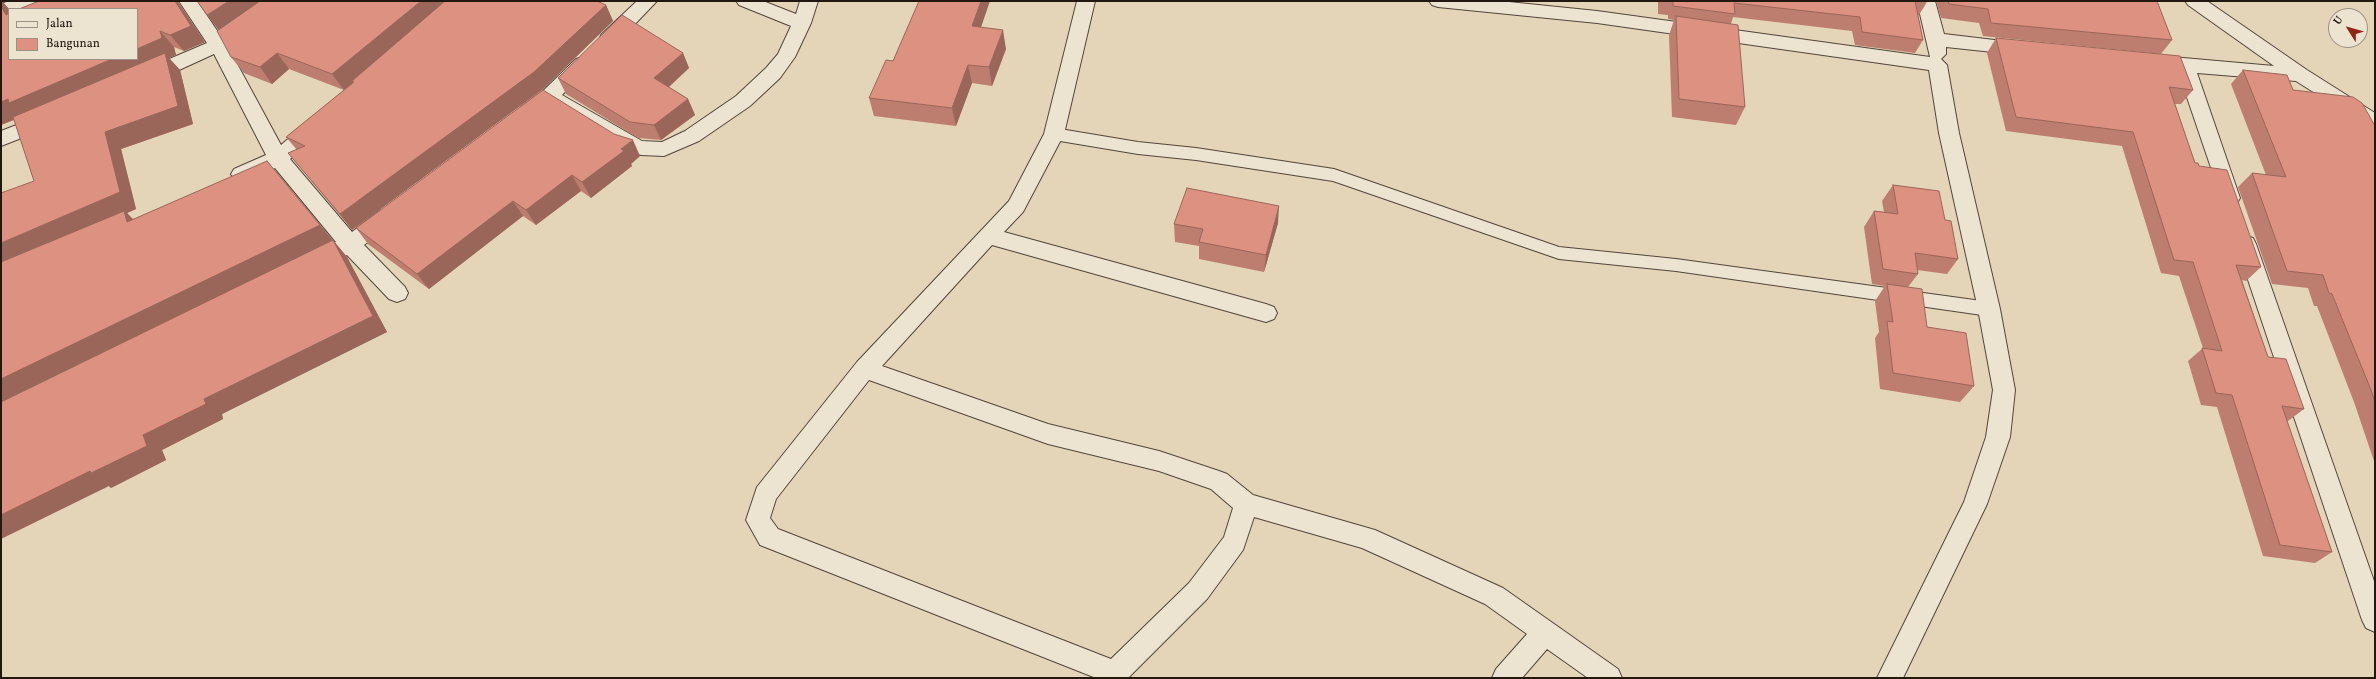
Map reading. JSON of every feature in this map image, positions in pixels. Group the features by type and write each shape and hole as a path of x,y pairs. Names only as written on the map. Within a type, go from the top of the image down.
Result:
{"street":[{"path":"9,8 27,1"},
{"path":"188,1 218,46 278,158 350,244 397,293"},
{"path":"513,123 551,95 648,1"},
{"path":"744,1 802,23"},
{"path":"551,95 630,144 641,148 664,149 699,131 742,101 773,73 786,57 802,23 809,1"},
{"path":"1086,1 1054,134 1016,206 865,369 765,494 758,520 769,537 1114,676 1198,591 1234,542 1246,504"},
{"path":"1438,1 1598,17 1938,65"},
{"path":"1890,678 1975,504 1998,437 2004,390 1989,309 1949,133 1938,65 1936,40 1926,1"},
{"path":"2194,1 2300,76 2375,122"},
{"path":"131,83 218,46 244,28"},
{"path":"1936,40 2037,50"},
{"path":"2154,62 2300,76"},
{"path":"2185,65 2375,620"},
{"path":"1,139 59,114"},
{"path":"227,180 278,158 326,118"},
{"path":"293,273 350,244 400,207"},
{"path":"988,236 1266,314"},
{"path":"865,369 1048,434 1159,461 1218,481 1246,504 1366,538 1494,596 1609,678"},
{"path":"1505,678 1545,633"}],"lane":[{"path":"1054,134 1138,148 1196,154 1334,175 1559,253 1683,266 1989,309"}],"building":[{"path":"39,1 175,1 191,26 170,35 160,31 162,38 138,49 138,8 22,8"},
{"path":"197,1 229,1 207,15"},
{"path":"260,1 421,1 332,74 277,53 260,67 231,57 217,31"},
{"path":"445,1 597,1 606,5 534,72 340,214 288,153 305,146 286,137 354,82 352,81"},
{"path":"919,1 981,1 972,26 1003,30 989,67 968,65 952,108 869,98 886,60 893,61"},
{"path":"1673,1 1915,1 1923,40 1862,32 1860,17 1734,3 1735,14 1673,6"},
{"path":"1948,1 2157,1 2172,40 1991,23 1988,9 1949,4"},
{"path":"1,6 6,15 8,14 8,60 110,60 9,103 8,99 1,102"},
{"path":"622,15 683,53 654,78 688,99 654,125 630,122 558,78"},
{"path":"1676,16 1738,25 1745,107 1679,99"},
{"path":"1996,38 2180,56 2193,90 2169,87 2195,163 2198,163 2199,166 2227,170 2261,267 2236,265 2268,357 2286,359 2304,409 2282,406 2332,552 2280,545 2232,395 2216,393 2202,348 2222,351 2193,262 2174,260 2133,132 2016,117"},
{"path":"165,53 178,106 105,132 120,192 1,243 1,193 34,181 13,117"},
{"path":"2243,70 2287,75 2293,90 2353,97 2362,103 2375,126 2375,402 2332,294 2329,293 2323,275 2287,271 2252,173 2286,177"},
{"path":"543,90 614,134 633,140 621,149 624,151 582,182 572,175 526,210 513,201 417,274 356,228"},
{"path":"267,161 320,225 1,379 1,262 124,211 127,222"},
{"path":"1893,185 1939,191 1945,220 1951,221 1958,259 1915,253 1918,274 1883,269 1874,211 1898,214"},
{"path":"1187,188 1279,206 1266,255 1199,242 1203,229 1174,224"},
{"path":"333,240 373,316 204,399 206,404 143,435 147,446 91,473 90,471 1,515 1,402"},
{"path":"1887,284 1922,289 1927,327 1966,333 1974,386 1893,373 1887,321 1893,322"}]}
